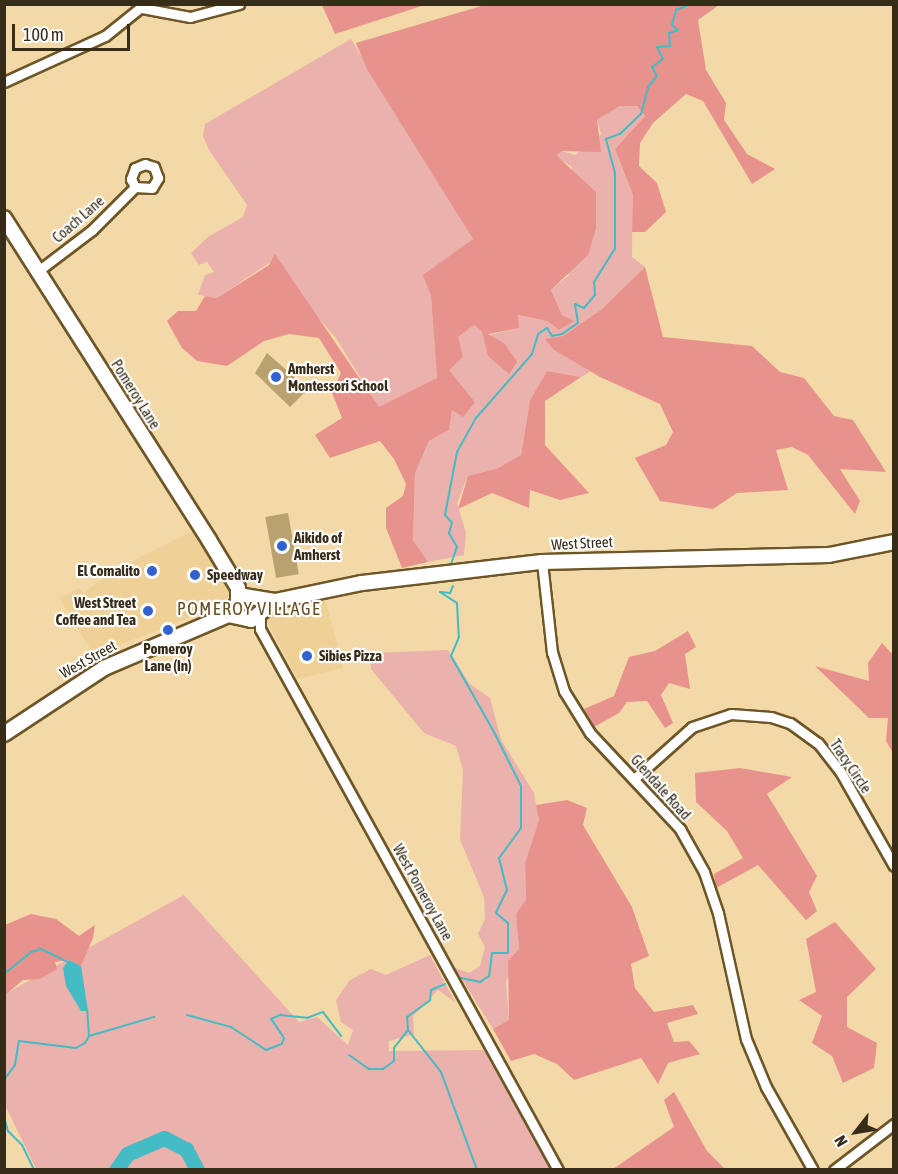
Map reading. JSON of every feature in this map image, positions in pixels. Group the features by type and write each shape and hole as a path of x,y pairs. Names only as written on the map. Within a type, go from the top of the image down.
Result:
{"main road":[{"name":"Pomeroy Lane","path":"4,218 38,271 238,608 254,597"},
{"name":"West Street","path":"254,597 275,601 362,584 542,562 819,556 894,542"},
{"path":"254,597 260,613"},
{"name":"West Street","path":"4,734 104,668 238,608 260,613 275,601"}],"street":[{"path":"4,82 105,36 143,6 190,17 239,4"},
{"name":"Coach Lane","path":"38,271 92,230 135,187"},
{"name":"Glendale Road","path":"542,562 552,651 564,691 590,733 635,778 680,829 704,872 718,913 746,1039 766,1087 813,1170"},
{"name":"West Pomeroy Lane","path":"238,608 260,629 558,1170"},
{"name":"West Pomeroy Lane","path":"260,613 260,629"},
{"name":"Tracy Circle","path":"635,778 681,734 702,722 731,714 771,717 790,723 818,743 840,771 894,866"},
{"path":"834,1170 894,1124"}],"shaded area":[{"path":"488,4 719,5 698,20 706,70 726,103 724,120 747,154 775,169 752,184 703,101 686,94 653,123 640,143 639,166 657,183 666,212 645,232 632,232 633,195 615,149 645,116 637,106 620,106 597,120 601,152 562,151 557,156 596,192 596,228 588,255 551,290 562,315 574,321 559,330 547,321 518,315 519,328 488,334 505,344 517,362 509,374 488,356 482,332 474,325 458,337 463,357 449,370 475,402 463,417 452,410 449,430 429,441 415,473 413,540 428,562 402,568 386,528 386,508 403,496 406,484 394,459 380,441 330,458 315,435 342,418 332,393 341,373 319,338 289,334 264,341 227,366 197,361 182,348 167,321 178,311 196,311 205,296 217,298 269,265 275,254 379,407 437,378 431,296 423,275 473,239 367,69 356,43"},
{"path":"322,5 425,5 335,34"},
{"path":"351,39 473,239 424,275 431,296 437,378 379,408 336,338 305,303 288,274 272,261 217,298 198,295 205,275 214,272 207,262 199,265 191,253 208,237 243,217 247,205 209,150 203,136 205,124"},
{"path":"620,106 637,106 645,116 615,149 633,195 632,257 645,267 602,309 563,336 554,350 591,371 581,377 547,371 530,400 521,455 498,468 468,476 457,503 466,533 464,555 428,562 413,540 415,473 429,441 449,430 452,410 475,402 449,370 457,337 474,325 482,332 488,356 488,335 519,328 517,315 547,321 559,330 573,321 562,315 551,290 569,275 572,167 557,157 562,151 575,155 601,134 597,120"},
{"path":"645,267 663,337 752,346 780,372 804,378 834,416 853,420 886,472 840,469 860,501 855,514 808,455 792,447 776,450 788,490 737,493 713,509 660,501 635,458 666,445 673,432 660,404 600,377 554,350 545,339 563,336 602,309"},
{"path":"547,371 581,377 545,401 545,445 589,493 560,500 530,490 529,508 492,493 458,509 468,476 498,468 521,455 530,400"},
{"path":"193,531 235,600 94,655 59,598 80,588 83,593 113,571"},
{"path":"326,601 343,668 298,679 264,616"},
{"path":"688,631 696,647 685,654 690,689 669,683 661,695 673,723 665,728 647,701 627,702 619,713 594,727 584,709 614,696 629,657 655,651"},
{"path":"882,643 893,655 893,753 886,741 888,718 869,718 815,666 869,681 868,663"},
{"path":"448,650 470,684 490,698 501,740 534,793 539,820 525,863 526,901 516,914 519,949 506,982 509,1020 493,1029 455,968 469,973 480,966 485,947 478,934 485,919 484,897 460,840 463,770 456,746 424,733 371,669 369,653"},
{"path":"740,768 792,777 767,794 817,876 809,892 817,911 806,920 758,865 716,888 714,874 743,858 727,831 696,802 695,773"},
{"path":"567,800 587,808 583,825 632,907 649,956 631,964 635,988 654,1012 693,1005 698,1014 667,1023 674,1042 689,1041 700,1054 668,1063 658,1084 641,1058 574,1080 557,1064 534,1054 511,1061 493,1029 509,1020 508,961 519,949 516,914 526,900 525,863 539,820 536,805"},
{"path":"184,895 299,1022 317,1017 348,1045 353,1030 341,1022 336,1000 350,980 371,969 386,975 430,955 455,1002 438,990 413,1016 414,1034 389,1041 389,1051 484,1050 550,1169 36,1169 5,1105 5,994"},
{"path":"31,914 56,919 79,936 95,925 93,938 81,966 70,960 55,962 57,969 40,979 23,980 5,995 5,925"},
{"path":"835,922 876,969 847,997 847,1027 877,1043 874,1068 843,1083 832,1056 812,1043 822,1016 799,1000 816,992 806,939"},
{"path":"674,1092 707,1151 725,1169 613,1169 674,1127 664,1100"}],"water":[{"path":"69,960 81,966 88,1011 81,1011 66,986 63,968"}],"building":[{"name":"Amherst Montessori School","path":"267,353 308,389 290,407 255,373"},
{"name":"Aikido of Amherst","path":"288,513 299,574 276,578 265,517"}],"waterway":[{"path":"450,567 457,547 449,533 452,523 445,515 457,452 476,418 532,354 538,334 547,328 552,336 562,334 578,323 575,304 584,308 595,295 594,282 615,249 615,173 606,139 620,134 641,114 648,87 657,76 652,67 663,59 657,47 670,46 669,33 678,30 672,25 676,10 691,4"},
{"path":"453,586 450,593 440,592 457,603 459,637 451,656 494,732 521,786 521,828 499,858 507,890 496,913 508,923 508,953 492,953 489,976 480,982 461,978"},
{"path":"4,974 31,952 41,949 68,962"},
{"path":"349,1055 369,1069 383,1069 394,1061 394,1048 408,1030 407,1017 430,1000 431,990 445,984"},
{"path":"4,1080 15,1065 19,1041 76,1048 85,1043 89,1036 87,1009"},
{"path":"187,1015 231,1027 266,1050 282,1044 284,1038 271,1019 280,1015 307,1018 323,1012 341,1036"},
{"path":"89,1036 154,1017"},
{"path":"408,1030 441,1072 477,1170"},
{"path":"4,1117 8,1131 22,1145 34,1170"},
{"path":"116,1170 127,1154 164,1138 186,1149 197,1170"}],"place":[{"name":"Amherst Montessori School","path":"276,377"},
{"name":"Aikido of Amherst","path":"282,546"},
{"name":"El Comalito","path":"152,571"},
{"name":"Speedway","path":"195,575"},
{"name":"West Street Coffee and Tea","path":"148,611"},
{"name":"Pomeroy Lane (In)","path":"168,630"},
{"name":"Sibies Pizza","path":"307,656"}],"district":[{"name":"POMEROY VILLAGE","path":"249,609"}]}
